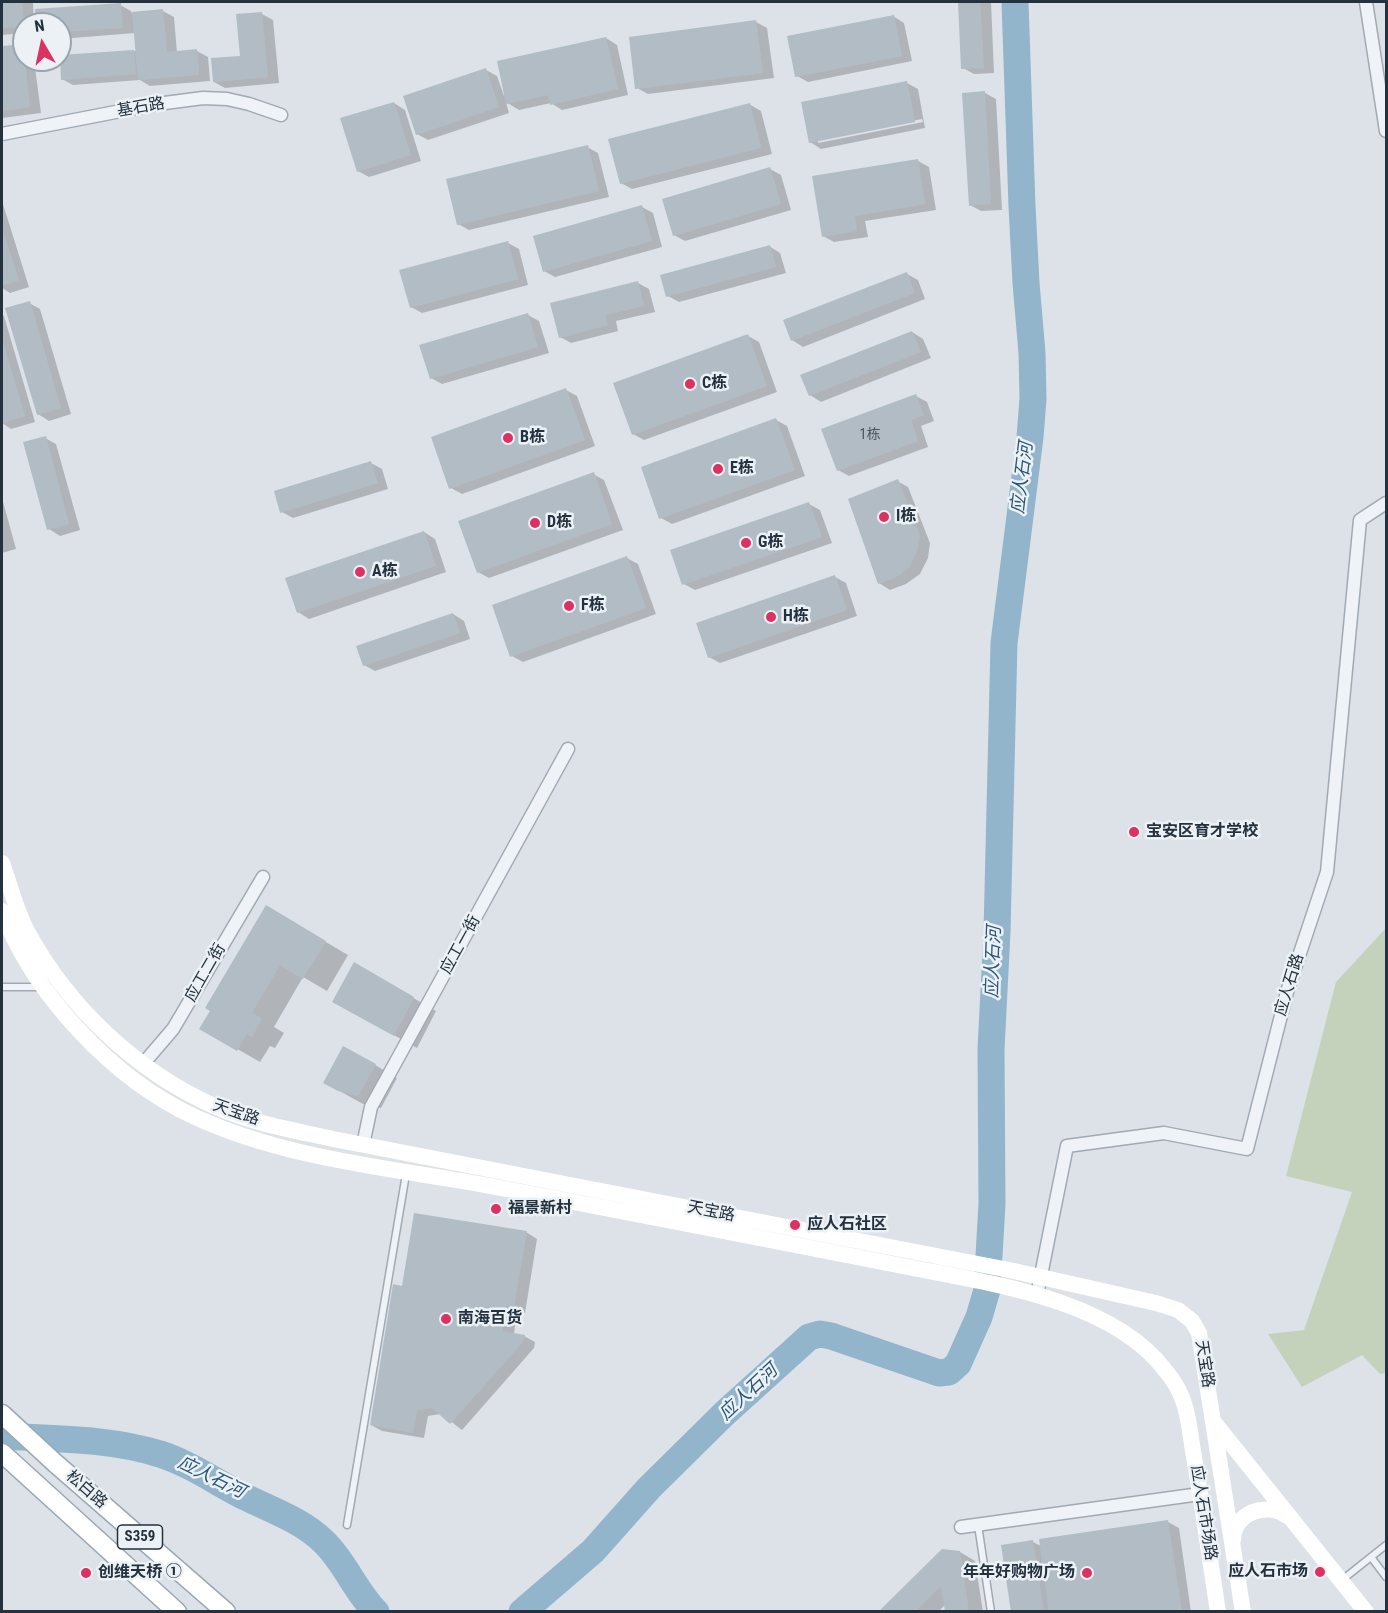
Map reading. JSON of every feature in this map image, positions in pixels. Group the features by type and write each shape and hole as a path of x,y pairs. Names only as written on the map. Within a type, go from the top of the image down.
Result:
{"main road":[{"name":"松白路","path":"2,1414 226,1611"},
{"name":"松白路","path":"7,1458 177,1611"}],"street":[{"path":"1366,2 1386,129"},
{"name":"基石路","path":"2,134 157,104 203,98 226,99 249,104 281,115"},
{"name":"应人石路","path":"1037,1295 1067,1146 1164,1133 1247,1149 1287,992 1327,872 1360,520 1386,504"},
{"name":"应工一街","path":"363,1145 371,1107 568,749"},
{"name":"天宝路","path":"2,863 26,929 44,960 92,1020 143,1064 178,1088 215,1107 283,1128 960,1269"},
{"name":"应工二街","path":"143,1064 173,1029 263,877"},
{"name":"天宝路","path":"2,911 21,954 42,987 66,1017 147,1090 192,1116 243,1137 296,1150 1014,1279 1041,1277 1156,1303 1178,1310 1192,1321 1199,1333 1212,1421"},
{"name":"天宝路","path":"1014,1279 1037,1295 1111,1324 1143,1345 1164,1368 1179,1390 1186,1414"},
{"name":"应人石市场路","path":"1186,1414 1218,1611"},
{"path":"1212,1421 1366,1611"},
{"name":"应人石市场路","path":"1212,1421 1243,1611"},
{"path":"961,1527 1200,1494"},
{"path":"1232,1546 1233,1534 1237,1525 1252,1511 1264,1508 1274,1509 1292,1520"}],"lane":[{"path":"2,987 42,987"},
{"path":"347,1525 407,1171"},
{"path":"978,1525 991,1611"},
{"path":"1341,1580 1386,1545"},
{"path":"1371,1557 1386,1577"}],"green space":[{"path":"1386,928 1386,1373 1380,1374 1362,1355 1302,1387 1268,1334 1304,1330 1352,1192 1286,1176 1336,982"}],"building":[{"path":"2,2 22,2 23,12 12,12 12,28 2,28"},
{"path":"958,2 980,2 984,68 961,69"},
{"path":"121,3 123,28 72,31 72,12 35,12 35,9"},
{"path":"163,9 167,52 197,49 199,75 138,80 132,12"},
{"path":"262,12 268,77 213,82 211,58 240,56 236,14"},
{"path":"894,15 902,56 795,77 787,36"},
{"path":"756,20 763,73 635,89 629,37"},
{"path":"606,37 618,89 550,105 548,95 506,104 497,61"},
{"path":"12,45 12,72 26,72 30,107 2,111 2,46"},
{"path":"134,50 136,74 61,80 61,72 72,72 72,54"},
{"path":"486,68 499,107 416,135 403,96"},
{"path":"907,81 915,122 809,143 801,102"},
{"path":"985,91 991,204 969,206 962,93"},
{"path":"394,102 411,155 357,172 340,118"},
{"path":"750,103 761,148 620,184 608,139"},
{"path":"588,145 599,191 457,225 446,179"},
{"path":"918,159 925,204 855,216 857,231 822,237 812,176"},
{"path":"770,167 781,204 673,236 662,199"},
{"path":"642,205 652,241 543,272 533,236"},
{"path":"2,228 19,280 2,286"},
{"path":"508,241 518,279 410,308 399,270"},
{"path":"770,245 776,267 666,297 660,275"},
{"path":"907,272 915,293 791,341 783,320"},
{"path":"638,281 644,306 605,315 608,325 559,338 550,303"},
{"path":"30,301 61,408 37,415 5,308"},
{"path":"528,313 538,347 430,379 419,345"},
{"path":"912,331 921,352 809,396 800,375"},
{"name":"C栋","path":"748,334 767,386 632,435 613,383"},
{"path":"2,339 25,416 2,423"},
{"name":"B栋","path":"566,388 585,440 449,489 431,437"},
{"path":"916,394 924,415 911,420 918,441 837,471 821,429"},
{"name":"E栋","path":"776,418 795,470 659,519 641,467"},
{"path":"46,436 69,524 47,530 23,442"},
{"path":"371,461 378,483 280,513 274,491"},
{"name":"D栋","path":"594,472 612,524 477,573 458,521"},
{"name":"I栋","path":"898,479 920,536 917,551 909,568 895,578 878,584 848,499"},
{"name":"G栋","path":"809,502 822,537 682,585 670,550"},
{"name":"A栋","path":"424,531 436,566 297,613 285,578"},
{"name":"F栋","path":"627,556 646,608 510,657 492,605"},
{"name":"H栋","path":"835,575 847,610 708,658 696,623"},
{"path":"453,613 460,633 363,666 356,646"},
{"path":"266,905 326,941 303,979 280,965 252,1013 262,1019 252,1037 247,1034 237,1051 199,1029 210,1011 205,1008"},
{"path":"354,962 414,997 394,1036 332,1002"},
{"path":"343,1046 376,1064 358,1096 338,1091 323,1083"},
{"name":"南海百货","path":"414,1213 527,1231 514,1307 507,1306 502,1331 525,1335 523,1342 450,1424 432,1408 417,1410 413,1433 370,1425 393,1284 402,1286"},
{"path":"1168,1520 1182,1612 1049,1612 1039,1539"},
{"path":"1033,1540 1044,1612 1011,1612 1001,1545"},
{"path":"942,1549 960,1551 969,1612 945,1612 941,1586 915,1612 878,1612"}],"waterway":[{"name":"应人石河","path":"522,1612 593,1551 649,1488 725,1413 809,1337 820,1334 831,1336 939,1373 949,1372 958,1364 979,1317 987,1290 992,1204 991,1049 997,932 1004,643 1033,399 1022,206 1015,2"},
{"name":"应人石河","path":"2,1436 81,1440 121,1445 160,1454 182,1463 307,1528 331,1550 376,1612"}],"place":[{"name":"C栋","path":"690,384"},
{"name":"B栋","path":"508,438"},
{"name":"E栋","path":"718,469"},
{"name":"I栋","path":"884,517"},
{"name":"D栋","path":"535,523"},
{"name":"G栋","path":"746,543"},
{"name":"A栋","path":"360,572"},
{"name":"F栋","path":"569,606"},
{"name":"H栋","path":"771,617"},
{"name":"宝安区育才学校","path":"1134,832"},
{"name":"福景新村","path":"496,1209"},
{"name":"应人石社区","path":"795,1225"},
{"name":"南海百货","path":"446,1319"},
{"name":"应人石市场","path":"1320,1572"},
{"name":"创维天桥 ①","path":"86,1573"},
{"name":"年年好购物广场","path":"1087,1573"}]}
